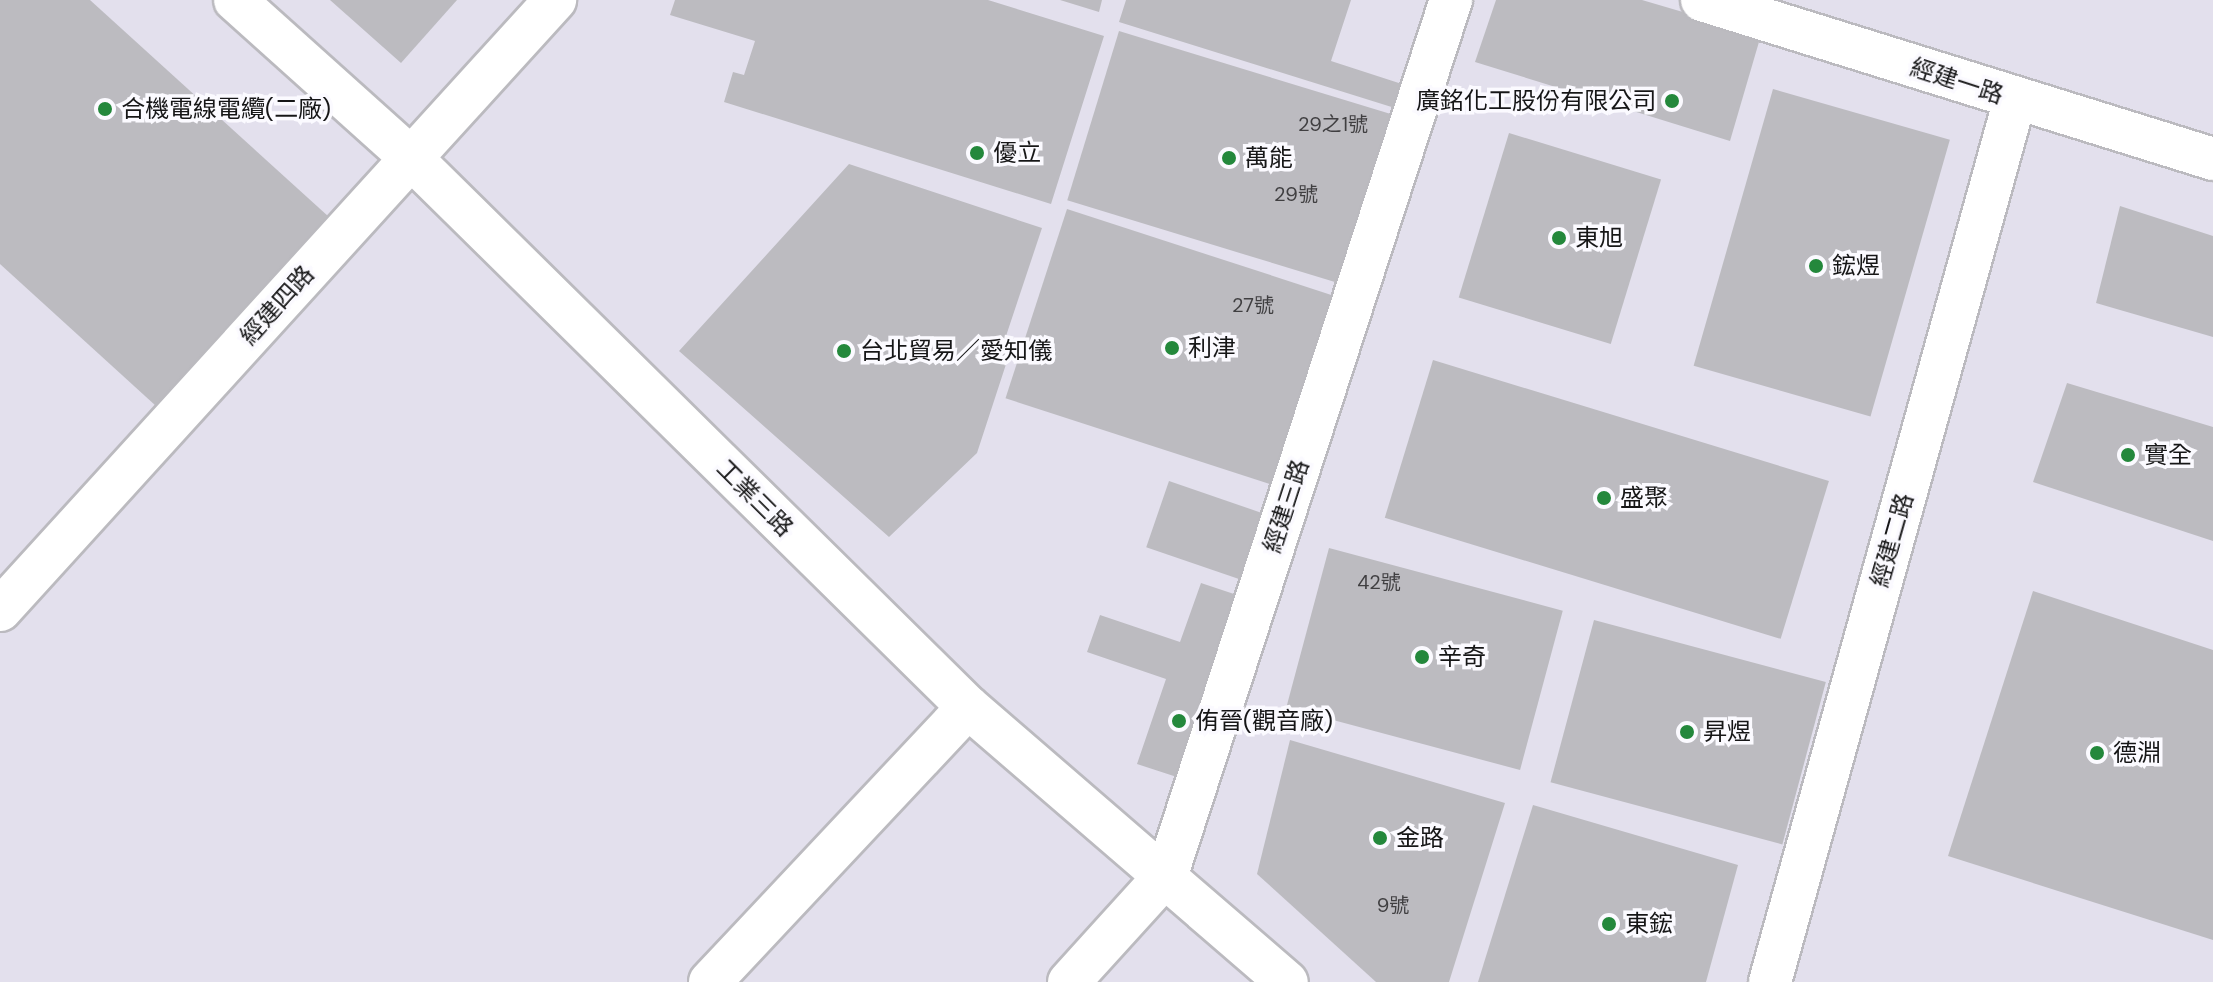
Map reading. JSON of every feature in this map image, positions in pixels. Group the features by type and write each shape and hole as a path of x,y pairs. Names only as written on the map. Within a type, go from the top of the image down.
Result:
{"street":[{"name":"工業三路","path":"235,0 411,158 968,707 1167,874 1287,982"},
{"name":"經建四路","path":"0,610 555,0"},
{"name":"經建三路","path":"1069,982 1167,874 1451,0"},
{"name":"經建一路","path":"1702,0 2213,159"},
{"name":"經建二路","path":"1770,982 2015,99"},
{"path":"710,982 968,707"}],"shaded area":[{"path":"0,0 2213,0 2213,982 0,982"}],"building":[{"name":"合機電線電纜(二廠)","path":"0,0 90,0 329,217 156,406 0,264"},
{"path":"330,0 457,0 401,63"},
{"name":"優立","path":"675,0 988,0 1104,36 1051,204 724,102 733,72 744,75 755,41 670,15"},
{"path":"1060,0 1102,0 1099,12"},
{"path":"1126,0 1351,0 1331,61 1405,85 1398,109 1119,22"},
{"name":"廣銘化工股份有限公司","path":"1496,0 1642,0 1761,35 1730,141 1475,62"},
{"name":"萬能","path":"1119,31 1392,114 1340,284 1067,200"},
{"name":"鋐煜","path":"1773,89 1950,140 1870,417 1694,366"},
{"name":"東旭","path":"1509,133 1661,179 1611,344 1459,297"},
{"name":"台北貿易／愛知儀","path":"849,164 1042,228 1002,348 1010,352 977,453 889,537 679,351"},
{"path":"2120,206 2213,236 2213,337 2096,303"},
{"name":"利津","path":"1067,209 1339,297 1278,487 1006,398"},
{"name":"盛聚","path":"1433,360 1829,481 1781,639 1385,518"},
{"name":"實全","path":"2067,383 2213,427 2213,541 2033,482"},
{"path":"1169,481 1268,515 1245,581 1146,547"},
{"name":"辛奇","path":"1329,548 1563,611 1520,770 1286,707"},
{"name":"侑晉(觀音廠)","path":"1201,583 1249,599 1186,780 1137,764 1166,679 1087,652 1100,615 1180,642"},
{"name":"德淵","path":"2033,591 2213,650 2213,940 1948,856"},
{"name":"昇煜","path":"1594,620 1826,682 1782,844 1551,782"},
{"name":"金路","path":"1290,740 1505,803 1449,982 1376,982 1257,874"},
{"name":"東鋐","path":"1533,805 1738,865 1706,982 1478,982"}],"place":[{"name":"廣銘化工股份有限公司","path":"1672,101"},
{"name":"合機電線電纜(二廠)","path":"105,109"},
{"name":"優立","path":"977,153"},
{"name":"萬能","path":"1229,158"},
{"name":"東旭","path":"1559,238"},
{"name":"鋐煜","path":"1816,266"},
{"name":"利津","path":"1172,348"},
{"name":"台北貿易／愛知儀","path":"844,351"},
{"name":"實全","path":"2128,455"},
{"name":"盛聚","path":"1604,498"},
{"name":"辛奇","path":"1422,657"},
{"name":"侑晉(觀音廠)","path":"1179,721"},
{"name":"昇煜","path":"1687,732"},
{"name":"德淵","path":"2097,753"},
{"name":"金路","path":"1380,838"},
{"name":"東鋐","path":"1609,924"}]}
